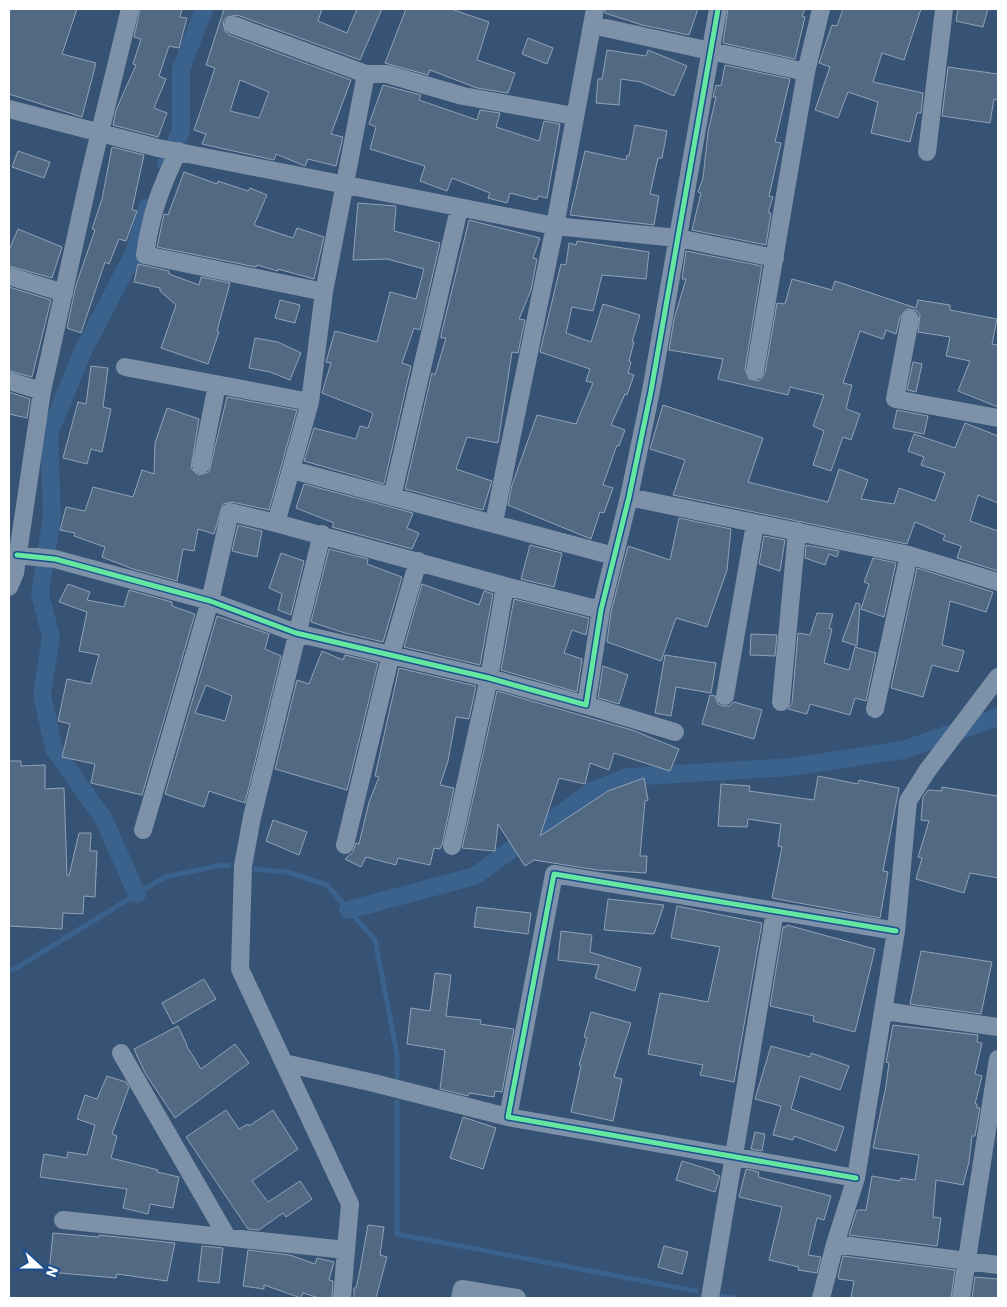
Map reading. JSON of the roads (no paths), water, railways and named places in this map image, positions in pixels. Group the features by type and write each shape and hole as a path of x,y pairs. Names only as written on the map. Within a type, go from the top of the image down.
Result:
{"street":[{"path":"9,587 15,573 42,391 130,9"},
{"path":"586,705 601,610 629,497 651,391 718,9"},
{"path":"755,371 806,72 821,9"},
{"path":"927,152 944,9"},
{"path":"494,522 555,226 593,17 710,52 806,72"},
{"path":"233,25 366,74 387,74 463,96 574,116"},
{"path":"276,523 310,402 324,292 366,74"},
{"path":"9,109 158,148 459,209 555,226 678,238 775,258"},
{"path":"178,151 159,190 150,220 145,255 324,292"},
{"path":"392,497 459,209"},
{"path":"9,276 64,293"},
{"path":"910,319 894,399 998,418"},
{"path":"125,368 310,402"},
{"path":"9,381 42,391"},
{"path":"201,465 217,385"},
{"path":"292,470 494,522 614,556"},
{"path":"629,497 909,555 998,582"},
{"path":"143,830 210,601 230,512 322,534 505,586 601,610"},
{"path":"725,696 755,524"},
{"path":"781,702 797,531"},
{"path":"322,534 252,817 243,866 240,969 350,1204 342,1298"},
{"path":"18,555 55,558 210,601 296,633 489,678 675,732"},
{"path":"875,709 909,555"},
{"path":"345,845 391,654 418,561"},
{"path":"452,846 489,678 505,586"},
{"path":"821,1298 834,1244 856,1178 896,931 908,801 927,771 996,680"},
{"path":"508,1117 554,874 896,931"},
{"path":"710,1298 775,911"},
{"path":"884,1011 998,1027"},
{"path":"121,1053 227,1237"},
{"path":"961,1298 998,1059"},
{"path":"284,1063 374,1083 508,1117 856,1178"},
{"path":"63,1220 346,1250"},
{"path":"834,1244 998,1265"},
{"path":"460,1298 462,1289 517,1298"}],"waterway":[{"path":"166,163 181,131 181,69 204,9"},
{"path":"137,894 103,818 54,749 42,695 51,637 40,594 52,516 49,434 82,353 135,251 147,208"},
{"path":"348,910 475,876 592,791 628,777 791,767 903,750 998,717"},
{"path":"9,970 16,968 165,877 222,865 229,866"},
{"path":"255,869 287,872 327,885 375,940 397,1054 397,1077"},
{"path":"397,1102 397,1234 696,1291"},
{"path":"722,1296 735,1298"}]}
